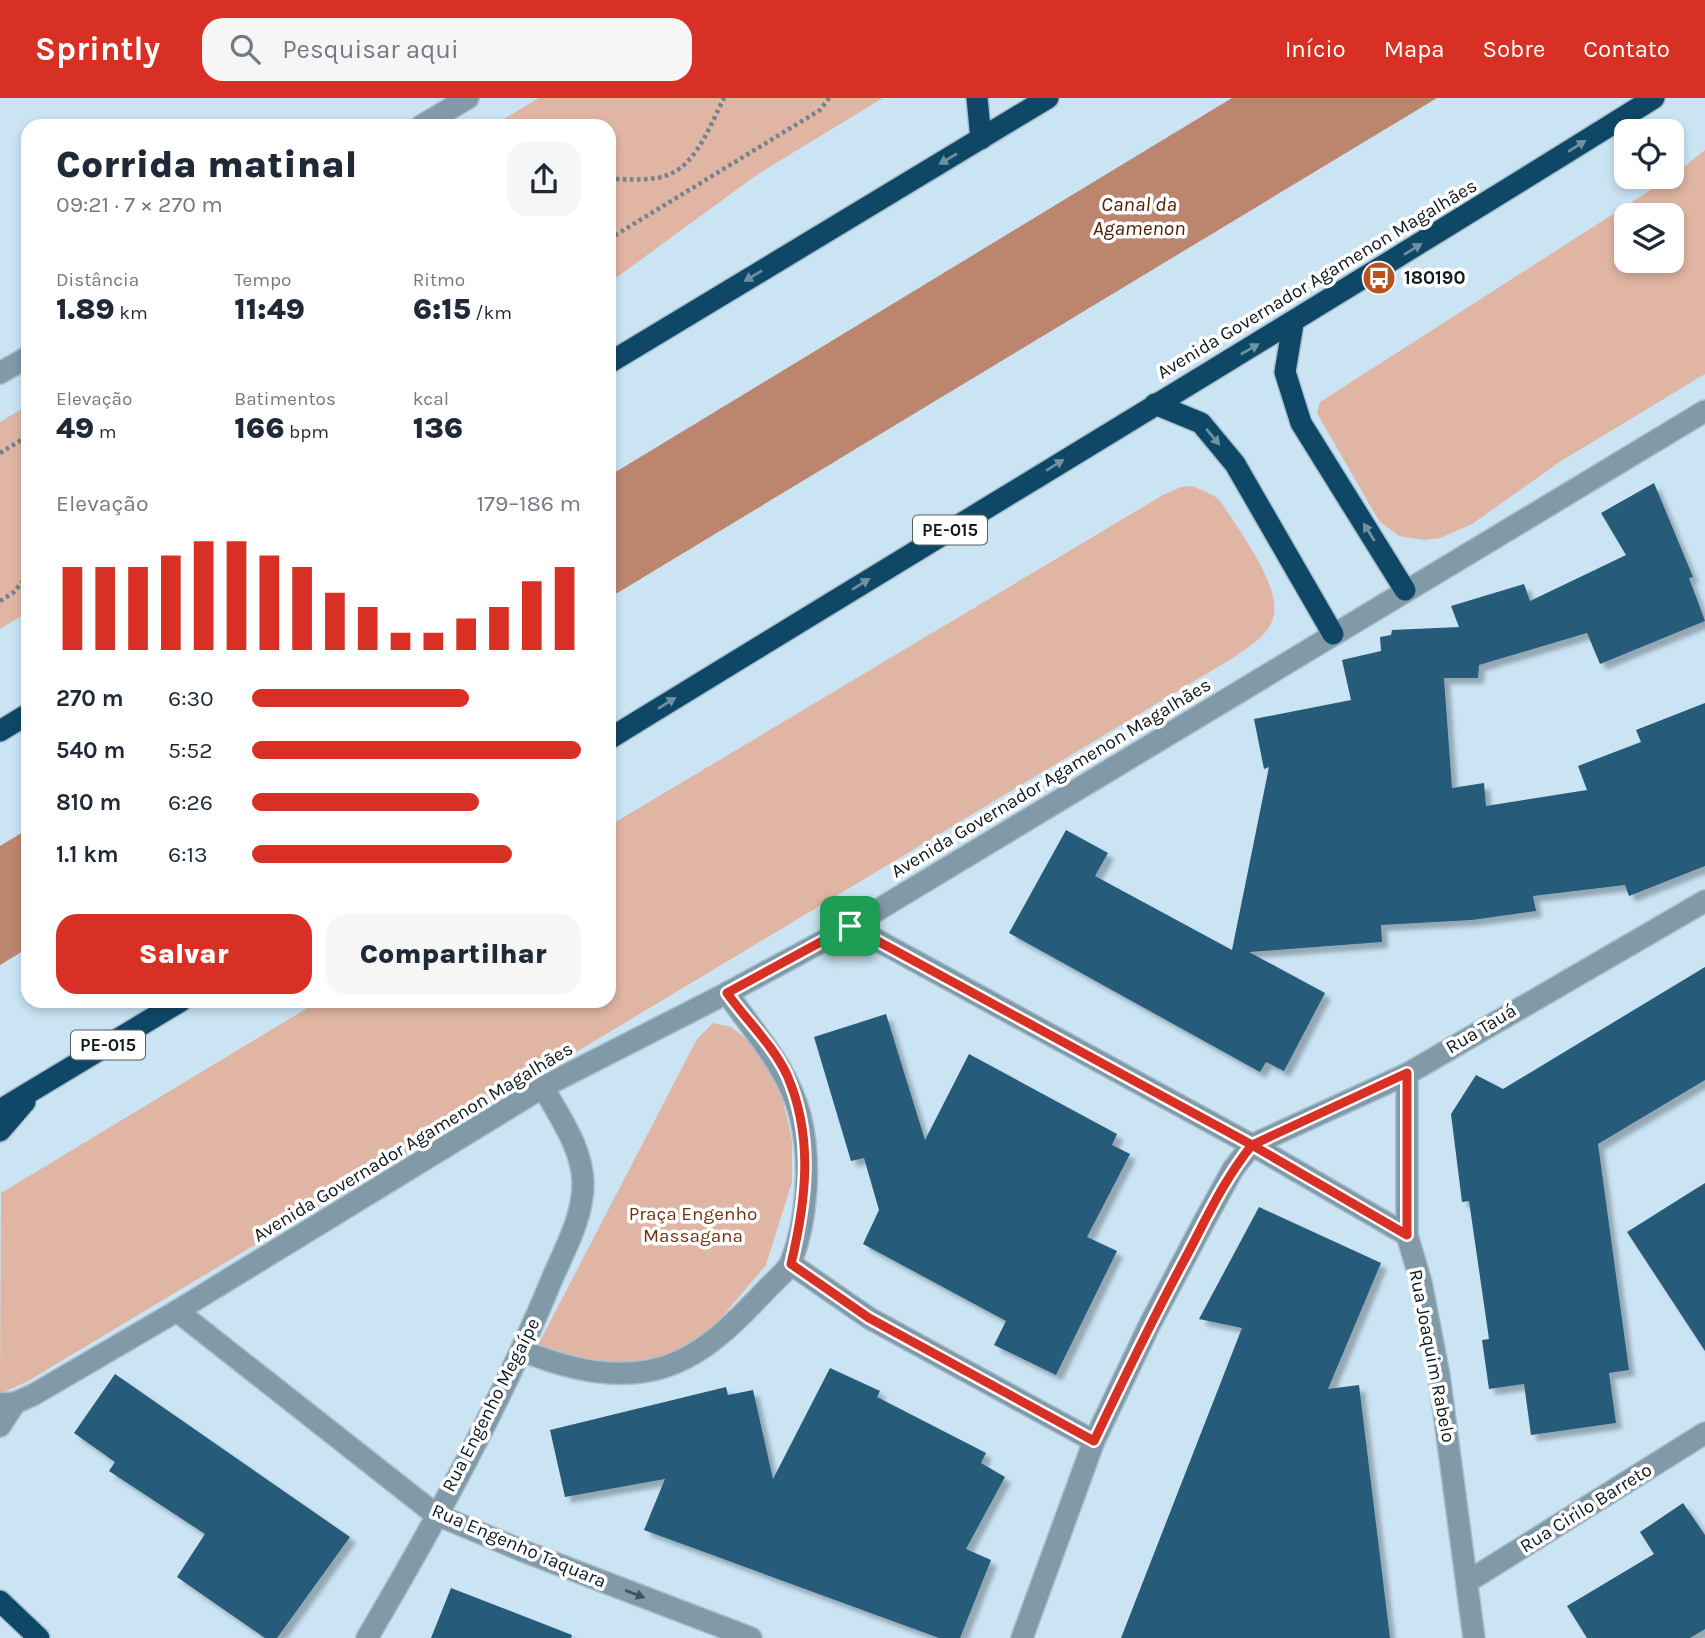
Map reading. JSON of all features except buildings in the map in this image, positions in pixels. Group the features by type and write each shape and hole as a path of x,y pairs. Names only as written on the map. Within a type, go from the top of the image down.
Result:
{"highway":[{"path":"977,98 981,139"},
{"path":"616,359 1048,98"},
{"name":"Avenida Governador Agamenon Magalhães","path":"616,735 1155,404 1293,324 1654,98"},
{"path":"1293,324 1285,372 1301,423 1405,590"},
{"path":"1155,404 1201,423 1235,464 1333,634"},
{"path":"0,731 21,718"},
{"name":"PE-015","path":"0,1110 170,1008"},
{"path":"0,1131 36,1090"},
{"path":"0,1601 39,1638"}],"street":[{"path":"431,119 459,100"},
{"path":"0,373 21,360"},
{"name":"Avenida Governador Agamenon Magalhães","path":"7,1404 177,1311 542,1087 727,993 850,926 1705,411"},
{"name":"Rua Tauá","path":"1252,1145 1407,1073 1705,901"},
{"path":"850,926 1252,1145 1407,1235"},
{"path":"522,1351 566,1368 604,1373 643,1372 681,1361 735,1323 791,1264 802,1216 806,1158 800,1116 786,1074 727,993"},
{"name":"Rua Joaquim Rabelo","path":"1407,1073 1407,1235 1421,1282 1439,1375 1474,1638"},
{"name":"Rua Engenho Megaípe","path":"367,1638 522,1351 577,1219 583,1183 569,1133 542,1087"},
{"path":"1022,1638 1094,1441 1151,1322 1206,1218 1233,1168 1252,1145"},
{"path":"791,1264 869,1318 1094,1441"},
{"name":"Rua Engenho Taquara","path":"177,1311 435,1514 523,1551 751,1638"},
{"path":"0,1426 7,1404"},
{"name":"Rua Cirilo Barreto","path":"1467,1582 1705,1433"}],"path":[{"path":"616,179 655,178 672,174 695,152 724,98"},
{"path":"616,235 820,110 830,98"},
{"path":"0,453 21,440"},
{"path":"0,601 13,593 21,583"}],"green space":[{"path":"539,98 883,98 758,174 616,278 616,119 504,119"},
{"path":"1705,150 1705,374 1561,461 1472,524 1440,538 1424,540 1399,536 1379,521 1317,413 1320,402 1614,214 1614,273 1684,273 1684,203 1630,203 1652,189 1684,189 1684,167"},
{"path":"21,409 21,616 0,629 0,422"},
{"path":"1192,486 1213,495 1221,502 1265,575 1274,605 1273,618 1267,630 1253,644 28,1381 0,1394 1,1193 307,1008 616,1008 616,822 1163,495 1181,487"},
{"name":"Praça Engenho Massagana","path":"713,1023 731,1027 750,1042 780,1088 792,1140 792,1182 766,1265 689,1356 637,1368 583,1361 538,1345 697,1039"}],"water":[{"name":"Canal da Agamenon","path":"1232,98 1437,98 616,594 616,472"},
{"path":"21,833 21,952 0,965 0,846"}],"place":[{"name":"180190","path":"1379,278"}],"route":[{"path":"850,926 727,993 764,1040 786,1074 800,1116 806,1158 802,1216 791,1264 869,1318 1094,1441 1151,1322 1206,1218 1233,1168 1252,1145 1407,1235 1407,1073 1352,1101 1252,1145 850,926"}]}
